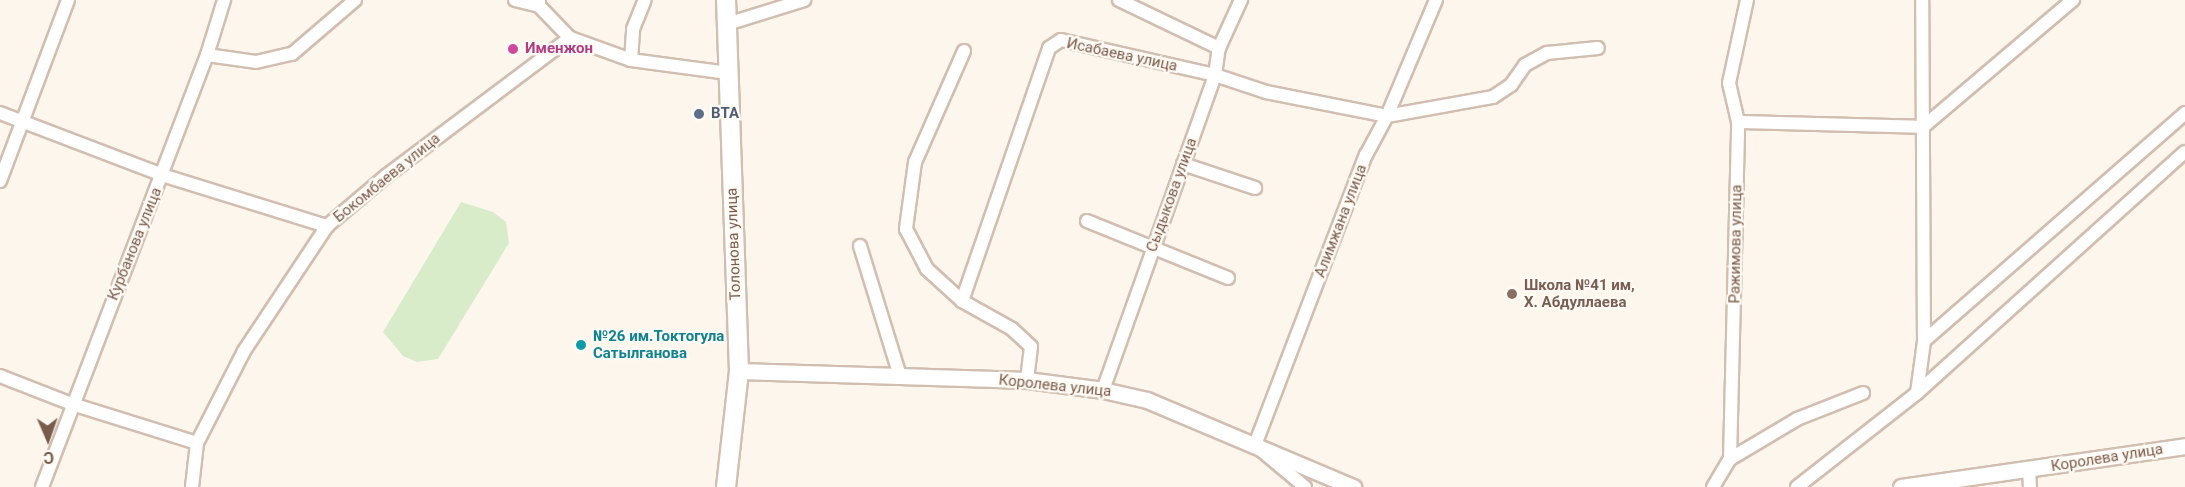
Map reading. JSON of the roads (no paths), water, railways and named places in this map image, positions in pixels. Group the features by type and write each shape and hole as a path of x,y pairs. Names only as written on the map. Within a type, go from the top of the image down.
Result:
{"main road":[{"name":"Толонова улица","path":"726,0 739,371 726,487"}],"street":[{"path":"0,181 68,0"},
{"name":"Курбанова улица","path":"42,487 207,55 224,0"},
{"path":"207,55 256,62 292,54 355,0"},
{"path":"515,0 539,3 570,38 631,60 728,73"},
{"path":"631,60 633,30 645,0"},
{"path":"727,24 804,0"},
{"path":"1119,0 1219,48"},
{"name":"Сыдыкова улица","path":"1103,390 1215,75 1219,48 1241,0"},
{"name":"Алимжана улица","path":"1255,445 1366,155 1387,116 1436,0"},
{"name":"Ражимова улица","path":"1713,487 1730,459 1738,122 1729,83 1747,0"},
{"path":"1917,393 1924,341 1922,0"},
{"path":"1738,122 1923,127 2073,0"},
{"name":"Бокомбаева улица","path":"192,487 197,443 244,351 327,226 386,176 570,38"},
{"name":"Исабаева улица","path":"962,300 1049,48 1062,40 1215,75 1266,92 1387,116"},
{"path":"1387,116 1494,97 1510,85 1525,65 1547,53 1598,48"},
{"path":"964,51 915,162 906,229 927,269 962,300 1012,329 1031,347 1027,380"},
{"path":"0,113 162,175 327,226"},
{"path":"1924,341 2185,113"},
{"path":"1797,487 1917,393 2185,152"},
{"path":"1183,164 1255,188"},
{"path":"1087,221 1154,245 1228,278"},
{"path":"860,246 900,376"},
{"name":"Королева улица","path":"739,371 1027,380 1103,390 1147,400 1353,487"},
{"path":"0,376 72,404 197,443"},
{"path":"1730,459 1797,419 1863,393"},
{"path":"1255,445 1305,487"},
{"name":"Королева улица","path":"1909,486 2185,446"},
{"name":"Королева улица","path":"2029,469 2030,487"}],"place":[{"name":"Именжон","path":"513,49"},
{"name":"BTA","path":"699,114"},
{"name":"Школа №41 им, Х. Абдуллаева","path":"1512,294"},
{"name":"№26 им.Токтогула Сатылганова","path":"581,345"}]}
